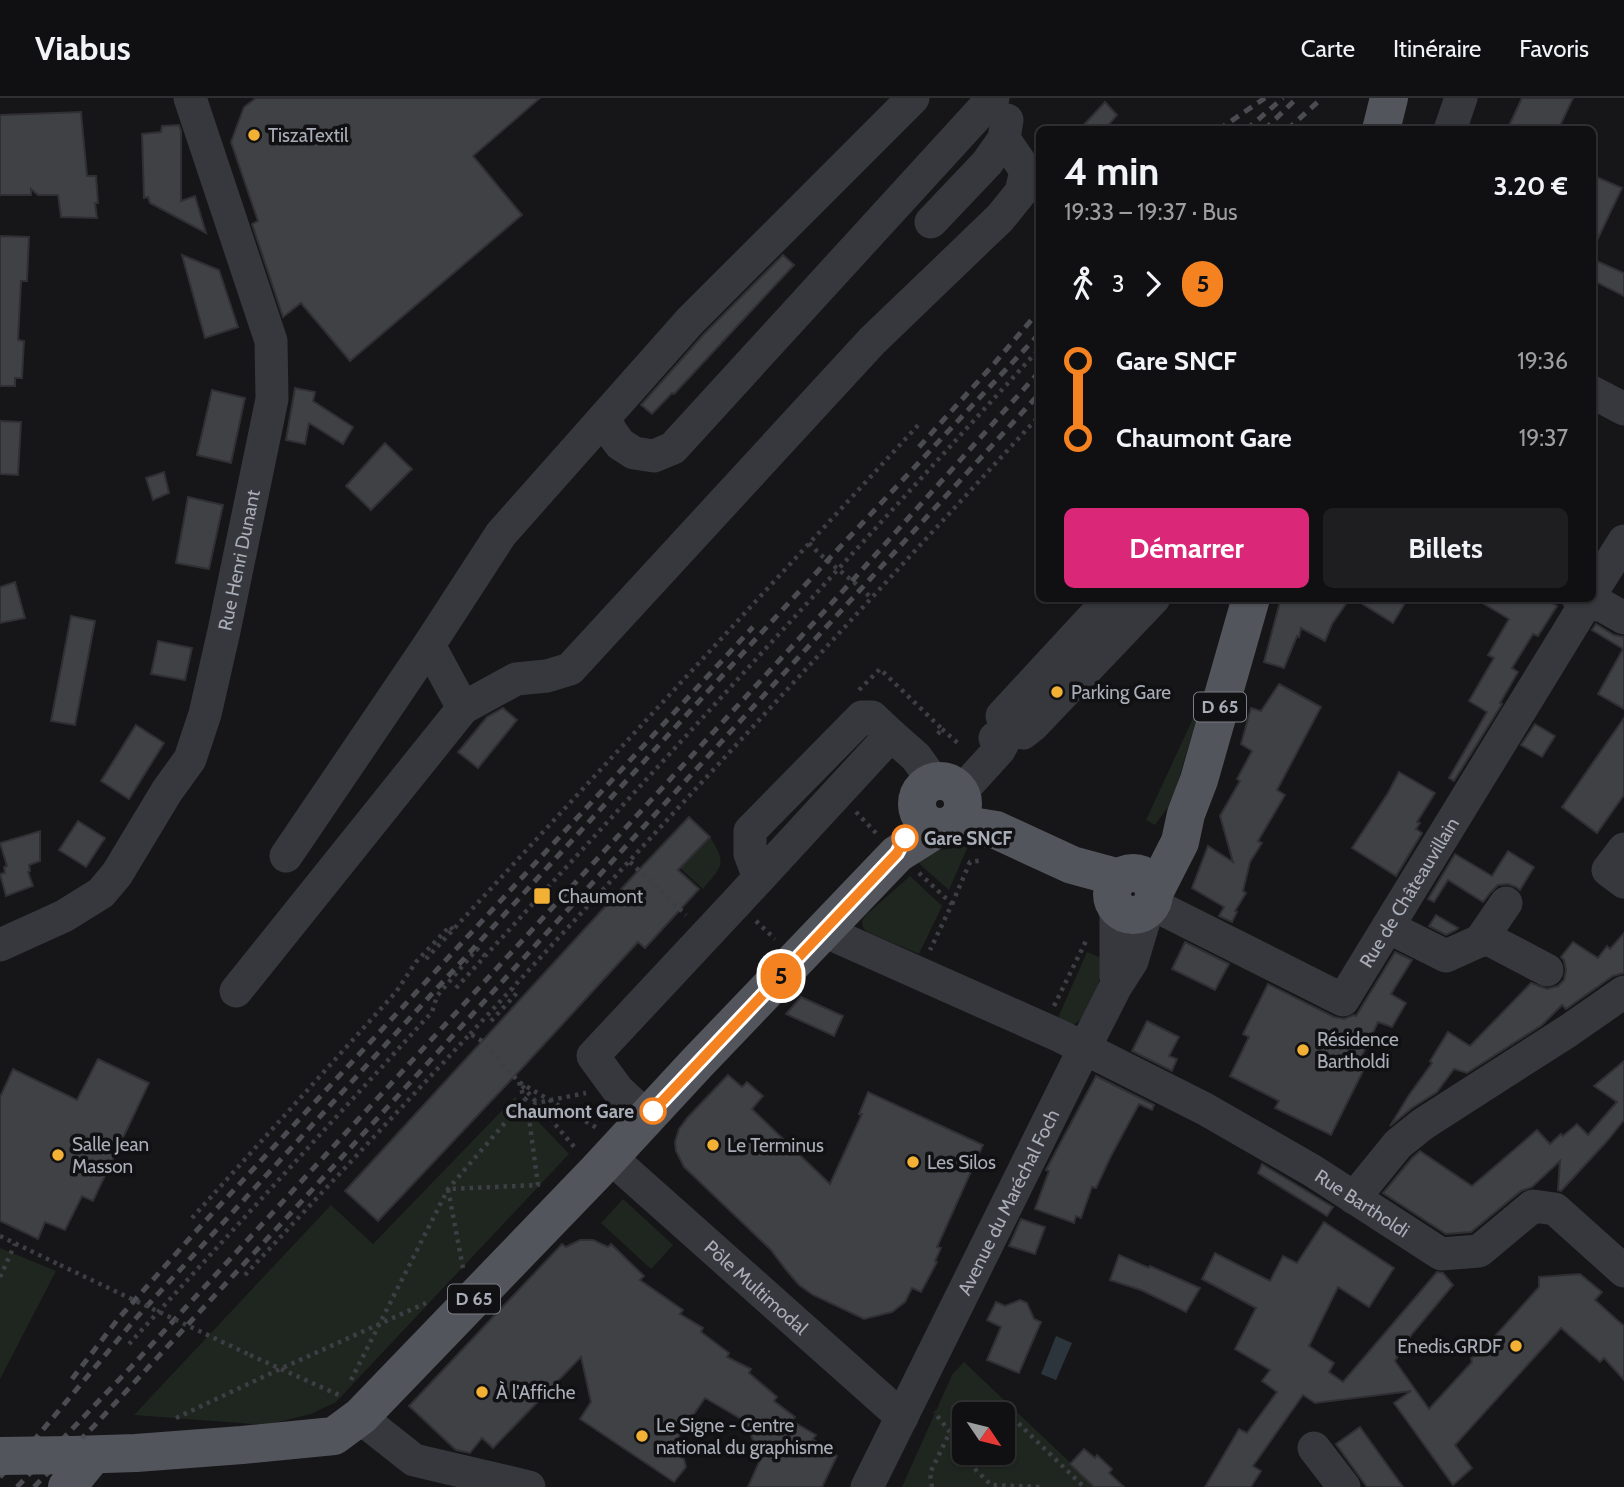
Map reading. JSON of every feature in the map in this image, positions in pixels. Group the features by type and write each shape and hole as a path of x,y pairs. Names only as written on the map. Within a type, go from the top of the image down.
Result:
{"main road":[{"path":"1382,126 1389,98"},
{"name":"Avenue du Maréchal Foch","path":"1133,894 1180,842 1250,602"},
{"path":"945,803 994,844 1072,865 1133,894"},
{"name":"D 65","path":"351,1421 361,1416 597,1147 647,1117 945,803"},
{"path":"0,1456 78,1466 242,1445 351,1421"}],"street":[{"name":"Rue Henri Dunant","path":"0,945 64,916 102,893 117,874 167,791 190,759 205,714 272,399 271,341 190,98"},
{"path":"286,856 501,534 690,320 913,98"},
{"path":"604,418 620,444 634,453 654,456 673,448 993,98"},
{"path":"931,222 987,163 1004,139 1008,113 1000,98"},
{"path":"1451,126 1461,98"},
{"path":"236,991 463,708 516,679 547,676 570,669 872,341 1000,218 1021,192 1026,171 1004,139"},
{"path":"1596,394 1624,409"},
{"name":"Rue de Châteauvillain","path":"1596,583 1624,541"},
{"path":"1068,667 1109,602"},
{"path":"647,1117 618,1090 593,1056 891,735 916,757 945,803 999,750 1010,730 1002,716 1149,602"},
{"name":"Rue de Châteauvillain","path":"1133,894 1343,1000 1584,602"},
{"path":"1594,602 1624,618"},
{"path":"429,645 463,708"},
{"path":"1624,849 1608,870 1624,882"},
{"name":"Avenue du Maréchal Foch","path":"867,1487 1116,986 1133,894"},
{"path":"1480,941 1506,903"},
{"path":"1388,927 1446,956 1486,938 1547,970"},
{"name":"Rue Bartholdi","path":"824,931 1085,1047 1205,1109 1313,1171 1441,1254 1479,1251 1533,1206 1555,1209 1624,1271"},
{"path":"1354,1198 1398,1144 1423,1124 1624,992"},
{"name":"Pôle Multimodal","path":"597,1147 902,1417"},
{"path":"351,1421 414,1460 529,1487"},
{"path":"1314,1448 1344,1487"}],"path":[{"path":"456,988 1036,352"},
{"path":"245,1275 630,862 1036,419"},
{"path":"426,959 921,422"},
{"path":"809,543 872,598"},
{"path":"942,729 960,745"},
{"path":"951,904 970,862 994,844"},
{"path":"630,862 686,915 694,909"},
{"path":"192,1219 396,992 416,962 450,926 453,930"},
{"path":"1050,1015 1088,936"},
{"path":"129,1345 432,1012 437,996 477,949 485,956"},
{"path":"491,1021 517,993 512,989"},
{"path":"470,1034 482,1041 536,1102 597,1147"},
{"path":"519,1082 549,1100 597,1147"},
{"path":"448,1189 538,1185 528,1111 519,1082"},
{"path":"528,1111 536,1102 598,1091"},
{"path":"349,1385 448,1189 529,1094"},
{"path":"448,1189 465,1279"},
{"path":"0,1237 343,1397 351,1421"},
{"path":"0,1277 15,1244"},
{"path":"171,1420 430,1301"},
{"path":"934,1412 976,1470 991,1486 1041,1487"},
{"path":"1015,1420 1084,1487"},
{"path":"932,1487 930,1473 950,1432"}],"shaded area":[{"path":"1203,697 1177,785 1168,807 1155,825 1146,820"},
{"path":"710,837 721,859 715,875 703,889 680,868"},
{"path":"968,846 949,890 915,860 933,851"},
{"path":"910,876 942,906 919,954 867,932 862,921"},
{"path":"1087,952 1104,959 1100,976 1088,1010 1075,1024 1067,1025 1057,1020"},
{"path":"515,1097 569,1154 336,1402 311,1414 266,1425 134,1415 331,1205 373,1244"},
{"path":"623,1199 673,1245 651,1269 601,1223"},
{"path":"0,1248 56,1271 0,1379"},
{"path":"1056,1336 1072,1343 1056,1380 1041,1374"},
{"path":"964,1362 1006,1402 952,1402 952,1465 1015,1465 1015,1410 1096,1487 902,1487 952,1375"}],"building":[{"path":"256,98 540,98 473,156 522,215 350,361 301,303 283,317 252,224 258,221 231,142 244,107"},
{"path":"1522,98 1573,98 1560,126 1509,126"},
{"path":"1105,102 1117,115 1107,126 1083,126"},
{"path":"81,112 87,176 96,176 97,218 61,217 58,195 38,195 31,189 31,195 0,195 0,115"},
{"path":"179,125 181,201 195,196 206,233 150,203 148,197 144,198 142,134 161,132 162,126"},
{"path":"1596,177 1622,188 1596,243"},
{"path":"0,236 29,237 27,281 21,281 18,340 24,341 22,378 15,378 15,386 0,386"},
{"path":"182,255 219,270 238,327 205,338"},
{"path":"783,255 794,265 674,394 652,414 641,405 704,334"},
{"path":"1596,261 1624,273 1624,296 1596,282"},
{"path":"295,388 315,392 313,401 353,427 343,444 309,423 305,444 286,440"},
{"path":"212,390 245,398 231,463 197,455"},
{"path":"0,421 21,422 18,475 0,474"},
{"path":"385,443 412,469 371,510 346,486"},
{"path":"164,472 169,493 153,500 146,478"},
{"path":"188,497 223,505 209,569 176,563"},
{"path":"15,582 25,618 0,623 0,587"},
{"path":"1280,602 1347,602 1332,624 1325,641 1301,628 1284,668 1264,662"},
{"path":"1359,602 1406,602 1393,623"},
{"path":"1481,602 1550,602 1557,606 1538,636 1533,634 1512,668 1518,672 1500,703 1502,704 1454,781 1449,778 1487,712 1469,701 1494,658 1488,655 1509,619"},
{"path":"71,616 95,621 75,725 51,721"},
{"path":"1596,624 1614,635 1624,637 1624,709 1598,694 1623,649 1592,630"},
{"path":"158,641 192,648 185,680 151,674"},
{"path":"1279,684 1321,707 1277,790 1285,795 1258,841 1262,843 1250,862 1243,891 1246,893 1232,922 1219,916 1224,907 1192,888 1208,846 1233,862 1220,816 1240,781 1237,779 1252,751 1241,744 1251,708 1261,711"},
{"path":"503,708 517,720 478,768 458,752 487,717"},
{"path":"1624,718 1624,795 1597,833 1562,807"},
{"path":"1535,724 1555,736 1542,757 1521,745"},
{"path":"136,725 164,743 129,799 101,781"},
{"path":"1399,772 1435,793 1417,822 1420,823 1416,829 1422,833 1396,876 1352,848"},
{"path":"689,817 710,837 678,870 699,889 645,948 638,942 378,1221 345,1191"},
{"path":"78,821 105,838 86,867 59,850"},
{"path":"40,831 40,861 29,865 28,872 33,886 6,896 0,874 5,873 4,867 7,866 0,843"},
{"path":"1508,851 1534,867 1520,890 1508,884 1498,885 1483,902 1448,880 1434,902 1428,899 1455,854 1492,876"},
{"path":"1436,915 1458,928 1446,935 1429,926"},
{"path":"1624,933 1624,973 1613,976 1566,1009 1562,1005 1542,1025 1467,1073 1454,1069 1437,1092 1390,1126 1432,1063 1430,1061 1448,1032 1470,1046 1531,983 1547,989 1558,986 1564,980 1566,970 1561,957 1573,942 1598,958 1607,946 1610,949"},
{"path":"1185,942 1229,964 1215,990 1172,969"},
{"name":"Résidence Bartholdi","path":"1395,952 1412,960 1391,994 1406,1003 1392,1027 1378,1022 1358,1064 1365,1067 1331,1135 1275,1108 1279,1101 1230,1076 1249,1037 1243,1034 1268,984 1334,1017 1344,1019 1356,1016"},
{"path":"801,997 843,1016 834,1036 786,1014"},
{"path":"1147,1021 1179,1037 1169,1056 1177,1059 1172,1071 1132,1051"},
{"name":"Salle Jean Masson","path":"98,1059 149,1083 93,1201 82,1196 65,1230 45,1222 38,1239 0,1221 0,1097 13,1069 77,1100"},
{"path":"1624,1061 1624,1120 1561,1191 1558,1190 1560,1161 1532,1187 1521,1191 1471,1232 1446,1234 1383,1193 1420,1151 1472,1186 1537,1130 1550,1144 1577,1124 1588,1135 1617,1102 1594,1086"},
{"path":"728,1075 742,1087 747,1082 763,1096 752,1109 830,1184 862,1114 859,1114 868,1092 983,1145 937,1247 941,1248 935,1261 937,1262 921,1292 912,1288 905,1302 892,1312 864,1319 813,1295 799,1285 770,1249 684,1167 676,1151 675,1142 679,1129"},
{"path":"1096,1076 1154,1105 1152,1110 1139,1104 1096,1188 1092,1187 1081,1218 1076,1216 1074,1223 1035,1209 1049,1171 1046,1170"},
{"path":"1262,1164 1333,1207 1327,1216 1258,1173"},
{"path":"1021,1219 1045,1227 1035,1254 1009,1246"},
{"path":"1324,1222 1394,1268 1369,1307 1338,1287 1309,1346 1334,1363 1329,1372 1343,1382 1437,1272 1443,1273 1453,1285 1412,1334 1395,1361 1429,1409 1472,1362 1471,1358 1479,1354 1539,1287 1539,1277 1580,1274 1602,1292 1595,1300 1624,1326 1624,1380 1604,1358 1600,1362 1561,1328 1455,1445 1472,1468 1453,1485 1394,1403 1411,1391 1315,1403 1303,1395 1253,1466 1261,1471 1251,1487 1205,1487 1239,1429 1247,1433 1277,1392 1262,1381 1270,1370 1235,1349 1256,1308 1202,1279 1215,1253 1270,1281 1283,1256 1297,1263"},
{"path":"580,1240 593,1240 608,1247 611,1244 644,1276 640,1280 683,1310 680,1314 703,1328 701,1332 729,1353 727,1357 751,1369 749,1373 777,1397 774,1401 795,1417 792,1421 816,1435 813,1439 837,1456 822,1487 748,1487 760,1460 746,1422 705,1398 670,1449 684,1459 686,1467 674,1482 580,1419 591,1402 581,1357 493,1448 482,1438 470,1453 456,1450 409,1406 562,1244 566,1247"},
{"path":"1119,1255 1200,1288 1186,1312 1141,1290 1110,1280"},
{"path":"1020,1300 1027,1303 1034,1319 1041,1322 1019,1373 987,1360 1001,1327 987,1320 996,1302 1005,1306"},
{"path":"1360,1427 1403,1487 1367,1487 1336,1444"},
{"path":"1084,1449 1095,1458 1097,1455 1112,1469 1109,1473 1124,1487 1094,1487 1070,1464"}],"railway":[{"path":"1224,126 1265,98"},
{"path":"1251,126 1283,98"},
{"path":"1268,126 1297,98"},
{"path":"1291,126 1322,98"},
{"path":"919,447 1036,315"},
{"path":"0,1477 137,1317 827,561 1036,337"},
{"path":"17,1487 132,1366 852,581 1036,375"},
{"path":"34,1487 279,1226 1036,397"},
{"path":"72,1379 118,1319 198,1229 753,627"}],"bus line":[{"name":"5","path":"653,1111 897,853 905,838"}],"place":[{"name":"TiszaTextil","path":"254,135"},
{"name":"Parking Gare","path":"1057,692"},
{"name":"Gare SNCF","path":"905,838"},
{"name":"Chaumont","path":"542,896"},
{"name":"Résidence Bartholdi","path":"1303,1050"},
{"name":"Chaumont Gare","path":"653,1111"},
{"name":"Le Terminus","path":"713,1145"},
{"name":"Salle Jean Masson","path":"58,1155"},
{"name":"Les Silos","path":"913,1162"},
{"name":"Enedis.GRDF","path":"1516,1346"},
{"name":"À l'Affiche","path":"482,1392"},
{"name":"Le Signe - Centre national du graphisme","path":"642,1436"}]}
